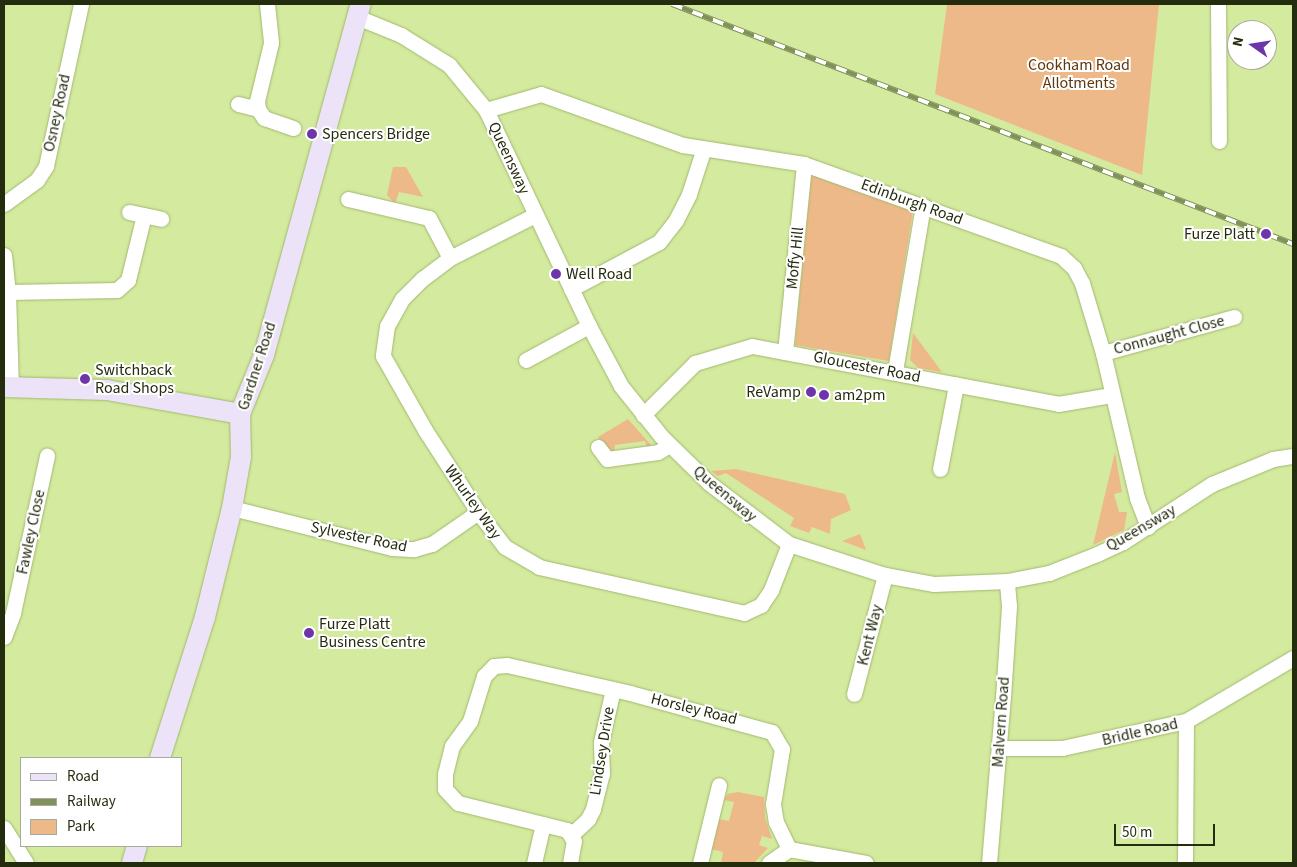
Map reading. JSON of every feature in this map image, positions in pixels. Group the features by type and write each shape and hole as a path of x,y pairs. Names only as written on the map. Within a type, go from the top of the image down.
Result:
{"main road":[{"name":"Gardner Road","path":"160,757 205,617 232,508 241,457 240,414 264,355 359,10"},
{"path":"7,387 107,390 240,414"},
{"path":"132,863 137,847"}],"street":[{"name":"Osney Road","path":"4,204 37,180 46,166 81,4"},
{"path":"267,4 271,43 257,101 258,109 264,118 293,128"},
{"path":"1218,4 1219,140"},
{"name":"Queensway","path":"359,10 449,65 486,110 588,326 621,386 669,445 727,499 789,544 885,575 934,584 1007,581 1049,573 1123,542 1212,484 1273,459 1293,456"},
{"name":"Edinburgh Road","path":"486,110 541,94 703,151 804,164 923,205 1061,256 1074,268 1082,283 1103,353 1111,395 1137,498 1148,527"},
{"path":"238,104 258,109"},
{"path":"571,288 659,242 676,220 689,194 703,151"},
{"name":"Moffy Hill","path":"785,352 804,164"},
{"path":"348,199 429,218 450,258"},
{"path":"895,371 923,205"},
{"path":"8,292 117,290 128,280 137,214 161,219"},
{"name":"Whurley Way","path":"536,215 450,258 402,299 387,326 384,356 478,512 505,547 538,567 744,613 761,605 771,590 789,544"},
{"path":"4,255 8,292 7,387"},
{"name":"Connaught Close","path":"1103,353 1234,317"},
{"path":"526,360 588,326"},
{"name":"Gloucester Road","path":"643,415 695,363 752,346 895,371 956,385 1058,404 1111,395"},
{"path":"940,469 956,385"},
{"path":"598,447 607,459 658,452 669,445"},
{"name":"Fawley Close","path":"4,637 13,613 47,456"},
{"name":"Sylvester Road","path":"232,508 392,548 414,549 432,544 478,512"},
{"name":"Kent Way","path":"854,694 885,575"},
{"name":"Malvern Road","path":"989,863 1000,748 1009,606 1007,581"},
{"name":"Bridle Road","path":"1000,748 1062,748 1186,721 1293,658"},
{"name":"Horsley Road","path":"544,824 458,803 445,790 444,774 452,746 470,721 484,676 494,666 507,665 613,689 757,725 772,732 782,749 773,804 776,822 789,849"},
{"name":"Lindsey Drive","path":"572,834 588,819 602,774 600,742 613,689"},
{"path":"1185,863 1186,721"},
{"path":"700,863 719,785"},
{"path":"534,863 544,824 572,834 570,863"},
{"path":"4,828 26,863"},
{"path":"769,863 789,849 866,863"}],"green space":[{"name":"Cookham Road Allotments","path":"947,4 1159,4 1142,175 935,94"},
{"path":"393,167 406,167 423,197 399,192 395,204 387,195"},
{"path":"811,173 913,210 889,361 795,345"},
{"path":"913,333 942,372 918,368 910,360"},
{"path":"628,419 651,445 647,448 645,441 615,445 614,454 598,437"},
{"path":"1115,452 1122,492 1114,494 1119,512 1127,512 1124,530 1093,545"},
{"path":"736,469 845,494 851,510 831,519 830,534 812,527 809,533 790,526 794,518 726,473 718,476 711,471"},
{"path":"860,534 866,550 842,541"},
{"path":"738,792 764,797 765,818 772,839 762,836 759,845 768,848 754,863 721,863 723,852 711,849 711,836 715,834 719,819 729,821 734,802 724,800 728,794"}],"railway":[{"path":"672,4 1293,244"}],"place":[{"name":"Spencers Bridge","path":"312,134"},
{"name":"Furze Platt","path":"1266,234"},
{"name":"Well Road","path":"556,274"},
{"name":"Switchback Road Shops","path":"85,379"},
{"name":"ReVamp","path":"811,392"},
{"name":"am2pm","path":"824,395"},
{"name":"Furze Platt Business Centre","path":"309,633"}]}
